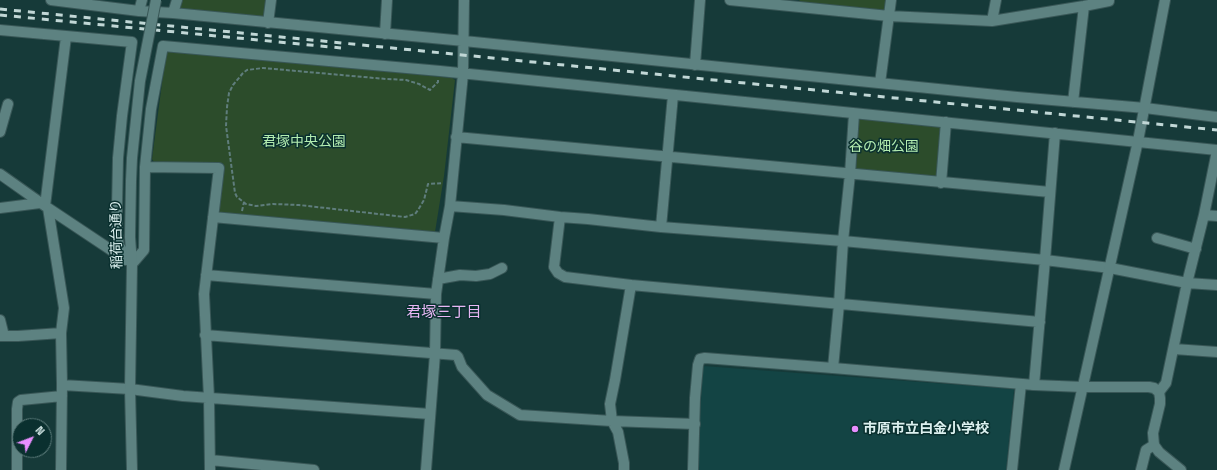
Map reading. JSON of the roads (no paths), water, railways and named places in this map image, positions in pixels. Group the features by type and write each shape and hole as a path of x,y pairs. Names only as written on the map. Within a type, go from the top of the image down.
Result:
{"street":[{"path":"51,0 139,11 464,41 695,65 1144,108 1217,117"},
{"path":"139,11 142,0"},
{"name":"稲荷台通り","path":"132,470 130,389 132,264 130,237 130,181 139,89 156,0"},
{"path":"173,13 177,0"},
{"path":"268,23 270,0"},
{"path":"385,34 387,0"},
{"path":"426,470 435,354 436,294 450,206 463,74 464,0"},
{"path":"695,65 700,0"},
{"path":"730,0 794,4 889,16 992,22 1084,6 1109,0"},
{"path":"880,83 891,0"},
{"path":"992,22 996,0"},
{"path":"1064,470 1138,141 1165,0"},
{"path":"1073,102 1084,6"},
{"path":"0,30 132,42 118,158 117,234 119,246 132,264"},
{"path":"61,470 61,333 64,308 44,206 66,36"},
{"path":"132,264 144,250 145,167 151,110 163,46 440,71 1217,150 1166,383 1159,392"},
{"path":"661,227 666,157 673,95"},
{"path":"0,132 8,104"},
{"path":"833,368 854,114"},
{"path":"941,183 946,122"},
{"path":"1034,385 1055,133"},
{"path":"456,137 1050,192"},
{"path":"145,167 219,168 204,294 209,398 210,465 314,470"},
{"path":"0,174 44,206 132,264"},
{"path":"0,208 44,206"},
{"path":"450,206 504,210 661,227 843,241 1045,260 1110,268 1187,283 1217,285"},
{"path":"1204,215 1217,216"},
{"path":"213,217 444,238"},
{"path":"560,217 554,267 558,273 565,277 631,285 1040,322"},
{"path":"1157,238 1196,249"},
{"path":"438,280 460,275 476,276 490,274 502,268"},
{"path":"206,275 436,294"},
{"path":"624,470 618,432 612,421 610,404 631,285"},
{"path":"0,320 2,336 61,333"},
{"path":"205,335 456,355 458,356 462,367 487,394 520,415 612,421 695,424"},
{"path":"1174,349 1217,352"},
{"path":"693,470 695,398 698,365 700,359 705,358 1034,385 1154,388 1159,392 1160,398 1153,433 1154,445 1159,452 1180,470"},
{"path":"1012,470 1021,384"},
{"path":"62,385 130,389 183,396 430,414"},
{"path":"17,470 18,402 21,400 62,396"},
{"path":"1141,470 1146,450 1154,445"}],"railway":[{"path":"0,9 1217,130"},
{"path":"0,15 341,48"}],"place":[{"name":"市原市立白金小学校","path":"855,429"}],"district":[{"name":"君塚三丁目","path":"444,313"}],"park label":[{"name":"君塚中央公園","path":"304,142"},
{"name":"谷の畑公園","path":"884,147"}]}
